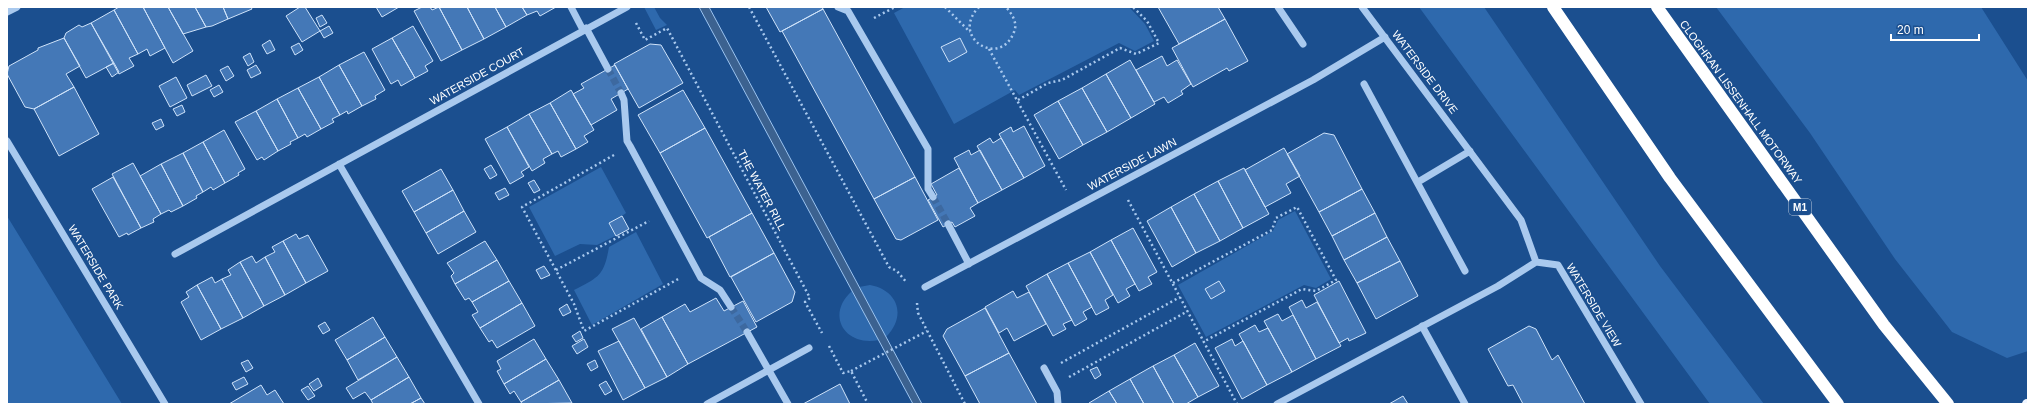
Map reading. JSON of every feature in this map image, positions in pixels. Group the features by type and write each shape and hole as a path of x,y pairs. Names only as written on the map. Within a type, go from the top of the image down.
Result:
{"highway":[{"path":"1553,7 1670,178 1838,404"},
{"name":"CLOGHRAN LISSENHALL MOTORWAY","path":"1657,7 1884,325 1948,404"}],"street":[{"path":"7,12 17,7"},
{"path":"571,7 608,69"},
{"name":"WATERSIDE COURT","path":"175,254 627,7"},
{"path":"838,7 848,11 928,149 928,189 933,197"},
{"path":"1278,7 1303,44"},
{"name":"WATERSIDE DRIVE","path":"1362,7 1521,220 1536,262"},
{"name":"WATERSIDE LAWN","path":"925,288 1350,59 1385,37"},
{"path":"1364,84 1465,271"},
{"path":"621,92 624,100 627,141 701,278 720,290 731,307"},
{"name":"WATERSIDE PARK","path":"7,141 165,404"},
{"path":"1418,182 1470,151"},
{"path":"339,164 479,404"},
{"path":"948,224 969,264"},
{"path":"1277,404 1286,402 1422,326 1498,286 1536,262"},
{"name":"WATERSIDE VIEW","path":"1536,262 1558,266 1641,404"},
{"path":"1422,326 1465,404"},
{"path":"747,332 788,404"},
{"path":"707,404 809,348"},
{"path":"1045,369 1057,392 1058,404"}],"path":[{"path":"749,7 889,267 905,279 910,289"},
{"path":"857,27 895,7"},
{"path":"945,7 970,32 977,42 988,49 1018,100 1075,207"},
{"path":"970,32 969,22 972,13 979,7"},
{"path":"988,49 1006,45 1012,38 1015,29 1015,21 1006,7"},
{"path":"1018,100 1048,83 1062,80 1120,48 1136,54 1159,43 1147,21 1133,7"},
{"name":"THE WATER RILL","path":"634,20 645,40 667,28 810,298 805,302 843,373 851,371"},
{"path":"630,146 522,208 574,304 584,331 696,269"},
{"path":"1119,184 1237,404"},
{"path":"1173,283 1272,230 1276,218 1297,207 1336,280 1316,291 1302,289 1203,342"},
{"path":"556,270 665,212"},
{"path":"1045,369 1180,297"},
{"path":"917,301 918,313 965,404"},
{"path":"1054,386 1188,311"},
{"path":"868,404 851,371 927,331"}],"shaded area":[{"path":"644,7 654,7 660,18 667,25 656,30"},
{"path":"699,7 709,7 922,404 913,404"},
{"path":"905,7 1129,7 1145,24 1154,41 1135,51 1119,43 1019,95 1015,90 954,124 894,13"},
{"path":"1419,7 1484,7 1660,266 1764,404 1710,404"},
{"path":"1716,7 1981,7 2028,81 2028,351 2007,358 1952,332 1895,259 1810,133"},
{"path":"601,167 626,213 622,216 629,229 597,245 580,244 555,256 529,207"},
{"path":"1295,211 1331,279 1316,288 1304,285 1206,337 1178,285 1273,231 1278,220"},
{"path":"7,216 122,404 7,404"},
{"path":"636,232 663,284 592,325 574,290 589,282 599,274 605,264 609,247"},
{"path":"870,285 887,292 893,298 896,305 898,313 896,321 886,337 859,287"},
{"path":"852,291 879,340 867,341 857,339 848,334 843,327 840,319 840,310 844,300"}],"building":[{"path":"119,7 143,7 165,48 150,56 147,49 138,54 114,10"},
{"path":"143,7 168,7 193,51 173,63"},
{"path":"168,7 195,7 206,27 183,34"},
{"path":"195,7 223,7 228,19 206,27"},
{"path":"223,7 251,7 252,9 228,19"},
{"path":"300,7 305,7 320,31 302,42 286,16"},
{"path":"376,7 399,7 382,17"},
{"path":"422,7 430,7 432,10 439,7 462,50 441,61 414,11"},
{"path":"439,7 467,7 484,39 462,50"},
{"path":"467,7 495,7 506,27 484,39"},
{"path":"495,7 522,7 527,15 506,27"},
{"path":"522,7 556,7 540,16 537,11 527,15"},
{"path":"766,7 822,7 823,9 780,32"},
{"path":"1158,7 1218,7 1225,19 1179,44"},
{"path":"823,9 915,177 874,199 782,31"},
{"path":"114,10 138,54 129,58 134,66 119,74 91,23"},
{"path":"322,15 327,23 320,27 316,18"},
{"path":"1225,19 1248,61 1229,71 1227,68 1193,87 1172,48"},
{"path":"91,23 114,63 86,78 64,38 66,33 79,25 82,27"},
{"path":"329,26 333,33 324,38 320,31"},
{"path":"413,26 433,61 425,66 428,71 415,78 392,38"},
{"path":"64,38 80,66 66,74 74,87 34,109 25,107 7,74 9,66 38,50 38,48"},
{"path":"392,38 415,78 401,86 398,80 391,84 372,49"},
{"path":"960,38 967,52 949,62 941,47"},
{"path":"270,40 275,50 267,54 262,45"},
{"path":"299,43 303,50 295,55 291,47"},
{"path":"650,44 661,45 683,83 639,108 614,64"},
{"path":"364,52 385,90 375,96 376,99 362,106 339,65"},
{"path":"250,53 254,62 248,66 243,57"},
{"path":"1162,56 1167,66 1177,60 1191,84 1181,91 1183,94 1168,103 1164,97 1154,102 1136,70"},
{"path":"1130,60 1155,104 1131,118 1106,74"},
{"path":"114,63 119,72 112,77 106,67"},
{"path":"256,65 261,73 251,78 247,70"},
{"path":"339,65 362,106 348,114 347,111 340,115 319,77"},
{"path":"615,65 628,89 611,99 617,110 591,125 573,94 584,88 581,84"},
{"path":"228,66 234,76 226,81 220,70"},
{"path":"1106,74 1131,118 1107,132 1082,88"},
{"path":"206,75 212,86 192,96 187,85"},
{"path":"176,77 187,98 170,107 159,86"},
{"path":"319,77 340,115 332,119 334,122 321,129 298,88"},
{"path":"219,85 223,92 214,97 210,90"},
{"path":"74,87 99,134 59,156 34,109"},
{"path":"298,88 321,129 307,137 305,134 298,138 277,99"},
{"path":"1082,88 1107,132 1083,145 1058,101"},
{"path":"571,90 594,130 584,136 588,142 576,149 550,103"},
{"path":"683,90 705,128 660,153 638,115"},
{"path":"277,99 298,138 290,142 291,144 278,151 256,111"},
{"path":"1058,101 1083,145 1059,159 1034,115"},
{"path":"550,103 576,149 561,157 558,151 552,154 529,114"},
{"path":"182,105 185,112 177,116 173,109"},
{"path":"256,111 278,151 264,160 262,157 257,160 235,122"},
{"path":"529,114 552,154 543,159 545,163 532,171 507,127"},
{"path":"161,119 164,126 156,130 152,123"},
{"path":"1024,126 1045,166 1024,178 999,134 1011,127 1013,132"},
{"path":"507,127 529,167 521,172 524,176 510,184 485,139"},
{"path":"705,128 752,213 707,238 660,153"},
{"path":"224,130 245,169 238,173 239,175 225,183 203,142"},
{"path":"1324,133 1334,135 1362,189 1319,212 1287,154"},
{"path":"990,138 993,143 1001,138 1024,178 1002,190 977,146"},
{"path":"203,142 225,183 213,190 211,187 203,192 183,153"},
{"path":"1284,148 1300,176 1286,184 1291,193 1265,207 1245,170"},
{"path":"969,150 971,155 980,150 1002,190 978,203 954,158"},
{"path":"183,153 203,192 196,196 197,198 183,206 161,164"},
{"path":"133,163 161,214 153,219 154,222 141,228 112,174"},
{"path":"161,164 183,206 171,212 169,210 161,214 140,176"},
{"path":"491,165 497,175 490,179 484,169"},
{"path":"959,168 978,203 970,208 975,216 955,227 952,222 943,227 928,200 937,195 931,184"},
{"path":"1244,168 1269,214 1243,228 1218,181"},
{"path":"441,169 453,190 414,212 402,191"},
{"path":"113,177 141,228 128,235 127,233 119,237 92,189"},
{"path":"915,177 938,220 901,240 896,239 874,199"},
{"path":"534,180 540,190 534,193 528,183"},
{"path":"1218,181 1243,228 1220,241 1194,194"},
{"path":"505,188 509,195 499,200 495,193"},
{"path":"1362,189 1375,213 1332,236 1319,212"},
{"path":"453,190 464,211 426,233 414,212"},
{"path":"1194,194 1220,241 1196,253 1171,207"},
{"path":"1171,207 1196,253 1172,267 1147,221"},
{"path":"464,211 476,232 438,254 426,233"},
{"path":"752,213 774,253 730,277 709,237"},
{"path":"1375,213 1387,237 1344,260 1332,236"},
{"path":"622,216 629,229 616,236 609,223"},
{"path":"1133,228 1157,272 1148,277 1152,284 1139,291 1111,240"},
{"path":"296,234 299,239 308,235 328,271 306,283 283,241"},
{"path":"1387,237 1400,261 1357,283 1344,260"},
{"path":"1111,240 1135,284 1126,289 1130,296 1118,303 1090,252"},
{"path":"283,241 306,283 285,295 265,257 275,252 272,247"},
{"path":"485,241 497,260 455,284 451,276 454,273 447,263"},
{"path":"1090,252 1113,295 1105,300 1109,308 1096,315 1068,263"},
{"path":"774,253 795,292 792,302 756,322 731,277"},
{"path":"252,256 256,263 265,257 285,295 264,306 240,262"},
{"path":"497,260 509,281 472,302 469,298 465,300 455,284"},
{"path":"1400,261 1418,296 1376,319 1357,283"},
{"path":"240,262 264,306 243,318 222,279 231,275 228,270"},
{"path":"1068,263 1092,307 1083,312 1087,319 1075,326 1047,274"},
{"path":"544,266 550,275 541,279 536,270"},
{"path":"1047,274 1072,320 1063,324 1066,329 1053,336 1026,286"},
{"path":"212,277 215,283 222,279 243,318 221,329 197,285"},
{"path":"509,281 522,303 480,328 472,315 478,312 472,302"},
{"path":"1219,281 1225,291 1211,299 1205,289"},
{"path":"1339,281 1366,333 1349,341 1348,338 1339,343 1314,295"},
{"path":"197,285 221,329 201,340 181,302 189,297 186,292"},
{"path":"1013,291 1017,298 1029,292 1046,324 1014,341 1007,328 999,333 985,307"},
{"path":"716,298 724,311 743,301 757,327 688,364 662,317 685,304 690,312"},
{"path":"1302,300 1306,308 1317,302 1341,346 1316,359 1289,307"},
{"path":"522,303 535,326 497,348 492,340 489,342 480,328"},
{"path":"567,304 571,312 563,316 559,309"},
{"path":"985,308 1009,353 965,376 943,336 947,329"},
{"path":"1278,314 1282,321 1293,315 1316,359 1292,372 1264,321"},
{"path":"373,317 385,337 347,360 335,340"},
{"path":"662,317 688,364 667,377 641,329"},
{"path":"634,318 667,377 645,388 612,329"},
{"path":"325,322 330,330 323,334 318,326"},
{"path":"1255,325 1259,332 1268,328 1292,372 1267,385 1239,334"},
{"path":"1529,326 1536,329 1552,360 1558,355 1585,404 1523,404 1513,385 1508,386 1488,349"},
{"path":"580,331 583,338 576,342 572,336"},
{"path":"385,337 397,357 358,380 347,360"},
{"path":"534,339 546,359 504,384 497,371 501,369 497,361"},
{"path":"584,339 588,347 577,354 572,346"},
{"path":"1232,339 1235,346 1243,341 1267,385 1242,399 1215,348"},
{"path":"619,341 645,388 623,400 598,351"},
{"path":"1195,343 1219,386 1198,397 1174,355"},
{"path":"1009,353 1037,404 980,404 965,376"},
{"path":"1174,355 1198,397 1186,404 1174,404 1153,366"},
{"path":"397,357 409,377 371,400 365,392 353,399 346,388"},
{"path":"546,359 559,380 521,402 514,391 510,394 504,384"},
{"path":"248,360 253,368 246,372 241,363"},
{"path":"595,360 598,367 591,371 587,364"},
{"path":"1153,366 1174,404 1144,404 1130,379"},
{"path":"1097,367 1101,375 1095,379 1090,370"},
{"path":"244,377 248,384 236,390 232,383"},
{"path":"409,377 421,398 410,404 373,404 371,400"},
{"path":"318,378 322,386 314,391 309,384"},
{"path":"1130,379 1144,404 1117,404 1109,391"},
{"path":"559,380 572,403 522,404 521,402"},
{"path":"606,381 612,391 605,395 599,385"},
{"path":"840,384 850,404 803,404"},
{"path":"261,385 267,395 275,390 284,404 229,404"},
{"path":"308,386 315,396 308,400 301,390"},
{"path":"1109,391 1117,404 1089,404 1089,403"},
{"path":"1403,396 1408,404 1389,404"},
{"path":"421,398 425,404 410,404"}],"tunnel":[{"path":"608,69 621,93"},
{"path":"933,197 948,224"},
{"path":"731,307 747,332"}]}
